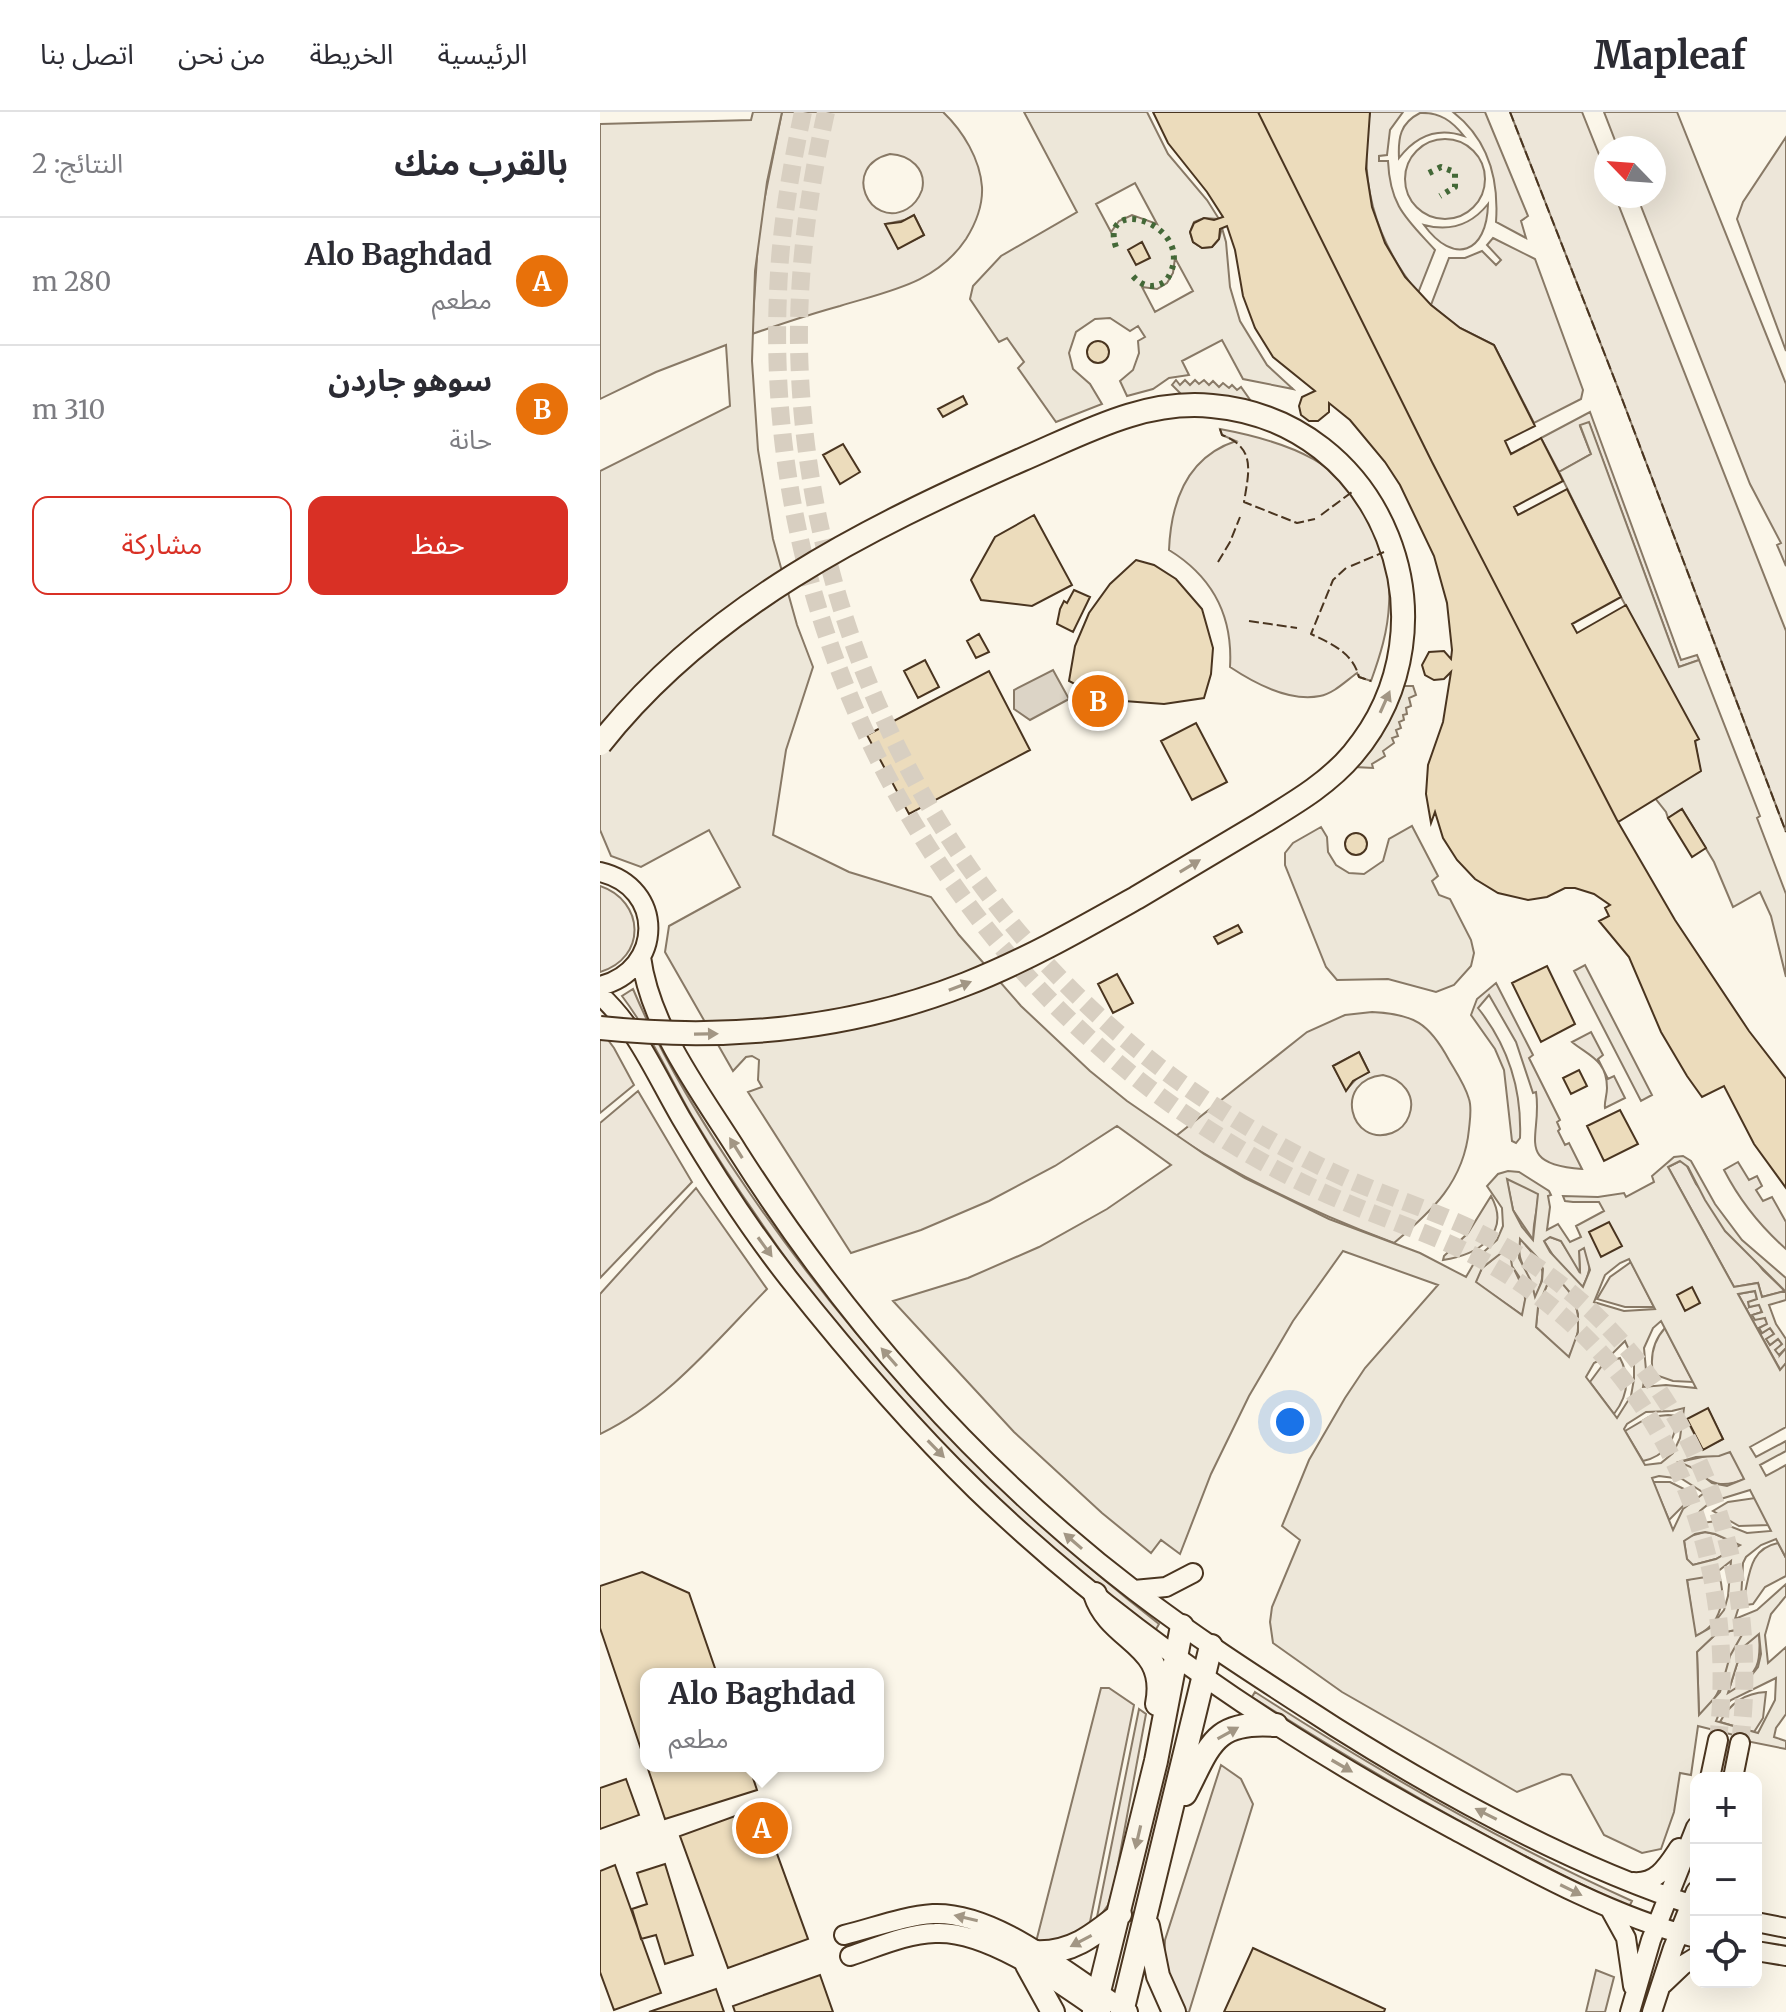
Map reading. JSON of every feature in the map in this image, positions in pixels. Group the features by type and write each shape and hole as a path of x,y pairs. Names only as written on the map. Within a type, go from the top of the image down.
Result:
{"main road":[{"path":"600,744 635,703 689,651 749,603 792,576 894,520 989,475 1121,417 1162,407 1205,405 1248,412 1288,427 1316,444 1340,465 1368,498 1388,536 1400,577 1404,620 1396,674 1375,723 1350,758 1299,800 1110,913 992,973 931,997 868,1015 804,1027 742,1033 682,1034 600,1028"},
{"path":"1095,1594 1111,1622 1143,1648 1157,1669 1160,1685 1154,1731 1156,1761"},
{"path":"1109,2008 1120,1914 1156,1761 1182,1626"},
{"path":"1109,2008 1148,1906 1211,1646"},
{"path":"1170,1818 1203,1755 1215,1740 1247,1724 1276,1725"},
{"path":"1148,1906 1153,1959 1174,2012"},
{"path":"1053,2012 1031,1958 1077,1945 1120,1914"}],"street":[{"path":"600,872 619,879 641,900 649,928 636,965 619,979 600,986"},
{"path":"641,957 646,987 657,1015 707,1103 768,1199 853,1315 935,1409 1077,1544 1211,1646 1413,1774 1509,1826 1633,1882 1668,1896 1690,1900"},
{"path":"600,995 631,1029 690,1134 745,1220 841,1345 974,1488 1023,1533 1177,1659 1276,1725 1415,1809 1508,1859 1610,1909 1687,1936"},
{"path":"1134,1590 1166,1587 1193,1573"},
{"path":"1711,1772 1718,1740"},
{"path":"1734,1772 1740,1743"},
{"path":"1633,1882 1641,1883 1658,1876 1690,1836"},
{"path":"1632,2004 1656,1926 1690,1843"},
{"path":"1610,1909 1629,1951 1632,2004"},
{"path":"844,1935 919,1916 946,1914 989,1925 1031,1958 1109,2008"},
{"path":"1652,2012 1659,1989 1687,1936 1691,1916"},
{"path":"850,1956 901,1938 949,1933 980,1939 1031,1958"},
{"path":"1762,1952 1786,1956"},
{"path":"1659,1989 1690,1961"}],"shaded area":[{"path":"753,112 782,112 767,182 755,271 752,361 758,450 773,539 797,625 813,667 786,750 773,835 849,872 931,897 959,935 1021,1006 1127,1101 1245,1178 1329,1219 1420,1253 1466,1277 1477,1258 1497,1240 1503,1226 1502,1208 1487,1186 1498,1174 1519,1172 1549,1191 1547,1230 1558,1224 1570,1242 1581,1237 1576,1226 1604,1211 1599,1202 1565,1201 1563,1196 1598,1197 1624,1193 1626,1197 1654,1182 1652,1176 1674,1157 1683,1156 1691,1161 1715,1204 1742,1240 1786,1278 1786,1300 1769,1305 1786,1339 1786,1348 1779,1355 1775,1350 1782,1344 1778,1339 1770,1345 1766,1339 1774,1334 1770,1328 1762,1333 1759,1328 1767,1324 1765,1318 1755,1320 1752,1315 1762,1312 1759,1305 1749,1307 1748,1302 1757,1299 1755,1291 1738,1294 1780,1370 1786,1363 1786,1427 1750,1447 1756,1457 1786,1441 1786,1451 1760,1465 1766,1476 1786,1465 1786,1558 1776,1539 1761,1545 1746,1557 1741,1600 1735,1619 1757,1610 1786,1584 1786,1596 1771,1614 1765,1635 1768,1663 1786,1647 1786,1714 1774,1737 1786,1741 1786,1749 1698,1726 1691,1772 1690,1775 1680,1773 1674,1812 1661,1849 1642,1853 1604,1835 1571,1775 1562,1774 1517,1792 1342,1692 1273,1643 1270,1622 1272,1607 1300,1540 1282,1526 1309,1460 1365,1368 1438,1285 1343,1251 1293,1321 1249,1396 1211,1474 1180,1554 1161,1540 1151,1553 1102,1513 1014,1432 893,1301 968,1278 1039,1247 1107,1209 1171,1165 1117,1126 1055,1166 989,1201 921,1230 851,1253 748,1092 762,1087 758,1080 759,1060 746,1057 733,1071 665,952 669,926 740,887 709,830 641,867 611,856 600,830 600,471 730,406 726,345 656,372 600,399 600,124 751,120","holes":["1680,1161 1688,1167 1725,1231 1785,1291 1762,1297 1758,1283 1734,1287 1668,1167","1507,1179 1538,1194 1533,1240 1513,1210","1550,1237 1561,1241 1580,1273 1579,1251 1584,1248 1590,1270 1583,1287 1550,1252 1544,1241","1520,1239 1538,1258 1543,1269 1535,1297 1519,1258","1509,1247 1512,1266 1522,1281 1526,1295 1522,1315 1476,1282 1482,1268","1629,1259 1655,1309 1624,1311 1594,1302 1605,1275","1554,1274 1573,1296 1578,1314 1578,1332 1569,1357 1536,1327 1538,1307","1661,1321 1696,1388 1666,1385 1643,1387 1646,1370 1644,1348 1653,1328","1625,1341 1634,1361 1634,1379 1631,1396 1617,1418 1586,1377 1594,1363 1612,1354","1684,1408 1680,1438 1673,1453 1661,1463 1645,1465 1624,1429 1646,1412","1708,1409 1723,1439 1702,1449 1687,1420","1730,1452 1744,1479 1727,1486 1712,1483 1693,1468 1679,1462","1652,1478 1682,1479 1704,1493 1683,1509 1673,1530","1750,1490 1771,1531 1747,1533 1717,1521 1694,1524 1700,1511 1711,1502","1705,1532 1740,1545 1716,1559 1693,1565 1687,1559 1684,1541","1731,1561 1724,1610 1710,1628 1696,1636 1687,1580 1712,1576","1740,1629 1743,1633 1730,1656 1720,1692 1699,1715 1697,1652 1716,1634","1759,1634 1761,1654 1758,1667 1747,1681 1728,1693 1742,1648","1776,1678 1775,1700 1758,1733 1716,1721 1721,1709 1731,1700"]},
{"path":"782,112 943,112 969,146 981,177 981,201 976,221 966,239 954,254 926,276 893,290 752,334 759,226","holes":["890,154 904,157 915,164 923,182 921,193 914,203 907,209 893,213 881,211 872,204 863,182 866,171 875,161","914,215 924,235 898,248 886,224"]},
{"path":"1024,112 1147,112 1168,154 1219,219 1204,218 1194,222 1190,232 1193,242 1202,248 1212,247 1219,239 1222,228 1230,287 1240,321 1267,365 1293,389 1243,379 1222,340 1182,361 1189,375 1169,378 1153,389 1127,396 1120,381 1133,370 1139,353 1138,341 1145,337 1138,326 1130,331 1110,318 1095,319 1076,332 1069,353 1073,369 1090,384 1102,404 1056,422 1018,368 1024,362 1007,338 999,342 970,299 973,286 1001,256 1077,212","holes":["1135,183 1157,224 1132,215 1119,221 1111,232 1096,204","1175,258 1193,291 1155,312 1142,287 1157,289 1167,283 1173,273"]},
{"path":"1370,112 1403,112 1390,130 1387,155 1379,156 1379,161 1388,161 1396,201 1408,220 1435,250 1418,293 1391,252 1373,208 1366,161"},
{"path":"1453,112 1485,112 1528,216 1521,221 1526,238 1496,222 1496,191 1489,161 1475,135"},
{"path":"1510,112 1582,112 1594,142 1594,208 1620,208 1786,631 1786,832"},
{"path":"1604,112 1677,112 1786,384 1786,566 1777,545 1781,543 1750,484 1642,208 1666,208 1666,136 1613,136"},
{"path":"1420,113 1445,118 1464,136 1454,133 1428,135 1399,158 1404,126"},
{"path":"1786,137 1786,351 1737,219 1743,202"},
{"path":"1445,139 1460,142 1473,151 1482,164 1485,179 1482,194 1473,207 1460,216 1445,219 1430,216 1417,207 1408,194 1405,179 1408,164 1417,151 1430,142"},
{"path":"1488,204 1482,234 1467,248 1447,246 1424,225 1460,225 1475,217"},
{"path":"1493,238 1535,259 1583,390 1581,399 1534,423 1494,345 1460,328 1431,305 1449,258 1465,258 1482,251 1496,265 1501,260 1487,245"},
{"path":"1176,380 1180,385 1185,380 1190,385 1195,380 1199,384 1204,380 1209,385 1213,381 1219,387 1223,383 1237,390 1241,387 1253,404 1218,397 1182,395 1172,385"},
{"path":"1590,412 1681,660 1697,655 1699,660 1679,667 1589,423 1580,426 1591,454 1559,472 1541,438"},
{"path":"1589,422 1679,667 1699,660 1760,816 1757,818 1786,894 1786,977 1771,916 1760,892 1733,907 1714,862 1682,809 1668,818 1655,798 1700,771 1695,741 1698,739 1621,597 1559,472 1591,454 1580,425"},
{"path":"1220,429 1268,440 1313,459 1346,486 1370,521 1379,541 1389,583 1387,624 1371,681 1359,677 1357,673 1325,695 1297,696 1261,685 1230,667 1228,631 1217,600 1198,572 1169,550 1173,515 1185,484 1205,458 1236,441 1222,435"},
{"path":"1053,670 1069,699 1030,720 1014,709 1014,690"},
{"path":"1402,686 1413,686 1416,695 1409,698 1411,706 1406,708 1404,720 1399,722 1401,728 1396,730 1398,736 1392,738 1394,743 1383,751 1385,756 1372,764 1373,768 1355,767 1378,737"},
{"path":"1412,826 1438,876 1432,881 1439,895 1450,899 1471,940 1474,953 1471,966 1454,985 1436,992 1388,979 1337,980 1326,967 1285,865 1285,853 1293,843 1321,827 1327,837 1328,852 1336,865 1349,873 1364,874 1383,861 1389,839"},
{"path":"600,886 615,893 626,904 634,929 633,943 626,955 600,972"},
{"path":"1585,965 1652,1095 1641,1101 1574,971"},
{"path":"1496,983 1533,1055 1529,1058 1560,1120 1557,1122 1558,1131 1565,1145 1569,1143 1582,1169 1560,1166 1546,1161 1539,1154 1535,1145 1536,1092 1533,1093 1516,1042 1489,995 1478,1008 1505,1053 1519,1102 1520,1138 1516,1143 1512,1141 1504,1070 1495,1049 1471,1015 1477,999"},
{"path":"633,989 671,1067 715,1141 791,1251 837,1310 936,1423 1044,1527 1159,1624 1155,1631 1043,1540 990,1491 939,1441 844,1334 758,1218 700,1129 622,996"},
{"path":"1387,1013 1419,1023 1442,1047 1470,1102 1466,1148 1453,1180 1433,1207 1394,1243 1282,1196 1176,1136 1307,1032 1345,1015","holes":["1359,1052 1369,1072 1358,1077 1346,1090 1333,1066","1383,1075 1402,1084 1409,1095 1411,1108 1408,1119 1400,1128 1392,1133 1377,1135 1357,1123 1352,1100 1357,1088 1367,1080"]},
{"path":"600,1029 634,1085 600,1113"},
{"path":"1591,1032 1603,1055 1598,1059 1604,1071 1596,1060 1572,1042"},
{"path":"1604,1071 1608,1079 1614,1076 1625,1098 1605,1108 1607,1088"},
{"path":"638,1091 692,1182 600,1278 600,1123"},
{"path":"1680,1161 1686,1164 1696,1184 1763,1270 1785,1291 1762,1297 1758,1283 1734,1287 1668,1167"},
{"path":"1738,1162 1749,1180 1757,1176 1762,1186 1756,1190 1763,1201 1772,1197 1786,1222 1786,1249 1751,1212 1730,1181 1724,1170"},
{"path":"1509,1178 1538,1193 1534,1241 1513,1210"},
{"path":"696,1188 767,1289 669,1388 624,1421 600,1434 600,1294"},
{"path":"1491,1196 1497,1221 1488,1240 1468,1253 1443,1260 1468,1233"},
{"path":"1550,1237 1561,1241 1580,1271 1579,1251 1584,1247 1589,1268 1582,1288 1554,1257 1544,1241"},
{"path":"1520,1238 1541,1265 1542,1279 1535,1298 1519,1254"},
{"path":"1508,1247 1524,1293 1522,1315 1475,1282 1482,1268"},
{"path":"1631,1262 1654,1307 1625,1307 1597,1299 1610,1277"},
{"path":"1554,1274 1570,1292 1578,1313 1577,1335 1568,1358 1536,1327 1538,1307"},
{"path":"1755,1291 1757,1299 1750,1307 1759,1304 1762,1312 1753,1315 1764,1317 1768,1324 1759,1328 1762,1333 1770,1328 1774,1334 1767,1339 1770,1345 1778,1339 1782,1344 1780,1355 1786,1348 1786,1363 1781,1371 1738,1294"},
{"path":"1665,1328 1693,1382 1673,1381 1653,1374 1653,1350"},
{"path":"1620,1358 1626,1386 1614,1414 1590,1382 1604,1363"},
{"path":"1677,1416 1672,1439 1664,1451 1643,1461 1625,1431 1649,1417"},
{"path":"1730,1451 1745,1479 1734,1483 1709,1481 1679,1462"},
{"path":"1653,1482 1670,1482 1690,1492 1691,1498 1669,1520"},
{"path":"1755,1498 1769,1525 1739,1526 1713,1511 1728,1502"},
{"path":"1705,1532 1741,1545 1716,1559 1693,1565 1687,1561 1684,1540"},
{"path":"1778,1543 1786,1558 1786,1576 1765,1587 1753,1604 1746,1605 1743,1601 1756,1557 1768,1546"},
{"path":"1718,1572 1722,1600 1717,1618 1695,1636 1687,1580"},
{"path":"1740,1629 1744,1633 1732,1654 1715,1698 1699,1716 1697,1651 1716,1634"},
{"path":"1759,1633 1759,1656 1754,1670 1727,1696 1742,1648"},
{"path":"1101,1688 1109,1688 1134,1705 1089,1927 1054,1941 1036,1942"},
{"path":"1255,1692 1439,1804 1632,1901 1629,1907 1484,1834 1390,1782 1252,1697"},
{"path":"1766,1692 1763,1718 1754,1732 1720,1722 1728,1709 1739,1700"},
{"path":"1139,1709 1146,1714 1114,1886 1108,1905 1096,1922"},
{"path":"1221,1765 1241,1779 1253,1804 1189,2012 1181,2012 1164,1963 1165,1940"},
{"path":"1596,1970 1614,1977 1605,2012 1586,2012"}],"building":[{"path":"1153,112 1258,112 1432,462 1618,822 1675,920 1749,1031 1786,1079 1786,1188 1754,1144 1724,1086 1702,1097 1687,1076 1661,1032 1629,957 1599,921 1609,916 1605,908 1610,905 1594,894 1575,888 1565,888 1547,897 1528,900 1498,893 1475,879 1457,860 1443,838 1435,812 1431,823 1426,794 1428,765 1443,722 1451,672 1444,679 1434,680 1425,675 1422,665 1429,652 1444,651 1451,659 1452,650 1447,603 1434,556 1400,485 1350,420 1329,403 1329,412 1318,421 1309,421 1301,415 1299,406 1302,397 1315,391 1273,357 1255,328 1243,296 1235,250 1227,226 1220,229 1219,239 1212,247 1202,248 1193,242 1190,232 1194,223 1204,218 1214,220 1223,217 1168,143"},
{"path":"1258,112 1370,112 1366,169 1372,207 1385,243 1405,277 1431,305 1460,328 1494,345 1535,426 1505,441 1511,454 1541,438 1563,481 1514,507 1518,515 1567,489 1621,597 1572,624 1577,633 1626,605 1699,739 1695,741 1701,771 1618,822 1432,462"},
{"path":"914,215 924,235 898,249 885,224 901,222"},
{"path":"1142,242 1150,258 1136,265 1128,250"},
{"path":"1098,341 1106,344 1109,352 1106,360 1098,363 1090,360 1087,352 1090,344"},
{"path":"963,396 967,404 943,417 938,409"},
{"path":"843,444 860,472 840,484 823,455"},
{"path":"1034,515 1072,585 1032,606 981,600 971,580 995,537"},
{"path":"1136,560 1154,565 1176,579 1202,609 1213,648 1211,674 1204,698 1164,704 1124,701 1086,690 1069,681 1075,646 1089,613 1110,584"},
{"path":"1074,590 1090,597 1073,632 1057,624 1064,601 1067,603"},
{"path":"979,634 989,652 976,658 967,641"},
{"path":"925,660 939,687 918,698 904,671"},
{"path":"989,671 1030,750 909,814 867,735"},
{"path":"1196,723 1227,782 1192,800 1161,741"},
{"path":"1682,809 1706,848 1692,857 1668,818"},
{"path":"1356,833 1364,836 1367,844 1364,852 1356,855 1348,852 1345,844 1348,836"},
{"path":"1238,925 1242,932 1218,944 1214,937"},
{"path":"1547,966 1575,1024 1541,1042 1512,983"},
{"path":"1117,974 1133,1003 1113,1013 1098,984"},
{"path":"1359,1052 1369,1072 1353,1081 1346,1091 1333,1066"},
{"path":"1579,1070 1587,1086 1571,1094 1563,1078"},
{"path":"1620,1110 1638,1144 1604,1161 1587,1126"},
{"path":"1609,1222 1622,1246 1601,1257 1589,1232"},
{"path":"1692,1287 1700,1303 1685,1311 1677,1295"},
{"path":"1708,1408 1723,1439 1703,1450 1687,1419"},
{"path":"642,1572 689,1593 715,1668 640,1668 640,1746 600,1628 600,1586"},
{"path":"649,1772 751,1772 757,1790 665,1819"},
{"path":"626,1779 639,1815 600,1829 600,1788"},
{"path":"760,1807 808,1939 728,1968 680,1836"},
{"path":"665,1864 693,1955 665,1964 656,1935 641,1939 632,1909 647,1904 637,1873"},
{"path":"615,1865 661,1993 614,2010 600,1972 600,1871"},
{"path":"1253,1948 1385,2009 1384,2012 1224,2012"},
{"path":"820,1975 833,2012 735,2012 733,2006"},
{"path":"716,1989 724,2012 649,2012"}],"tunnel":[{"path":"803,112 786,203 779,271 780,413 798,529 829,642 874,751 932,853 1002,947 1083,1032 1175,1107 1215,1134 1301,1182 1486,1262 1547,1303 1599,1351 1642,1405 1676,1465 1700,1529 1716,1597 1721,1668 1718,1740"},
{"path":"826,112 814,170 800,287 799,346 807,455 828,562 862,666 906,765 962,858 1029,944 1105,1022 1191,1090 1269,1139 1352,1181 1493,1240 1557,1282 1612,1332 1658,1389 1694,1453 1721,1521 1738,1593 1744,1668 1740,1743"}],"hedge":[{"path":"1429,173 1441,167 1455,172 1455,187 1440,196"},
{"path":"1116,247 1114,230 1121,221 1133,219 1148,223 1161,232 1171,245 1174,261 1166,281 1148,286 1132,275"}],"fence":[{"path":"1510,112 1786,832"},
{"path":"1220,429 1222,435 1240,447 1248,462 1244,502 1297,523 1315,519"},
{"path":"1321,515 1352,492"},
{"path":"1218,562 1240,517"},
{"path":"1351,566 1384,552"},
{"path":"1346,568 1333,580 1311,634 1341,650 1352,662 1359,677 1371,681"},
{"path":"1249,621 1297,628"}],"place":[{"name":"سوهو جاردن","path":"1098,701"},
{"name":"Alo Baghdad","path":"762,1828"}]}
